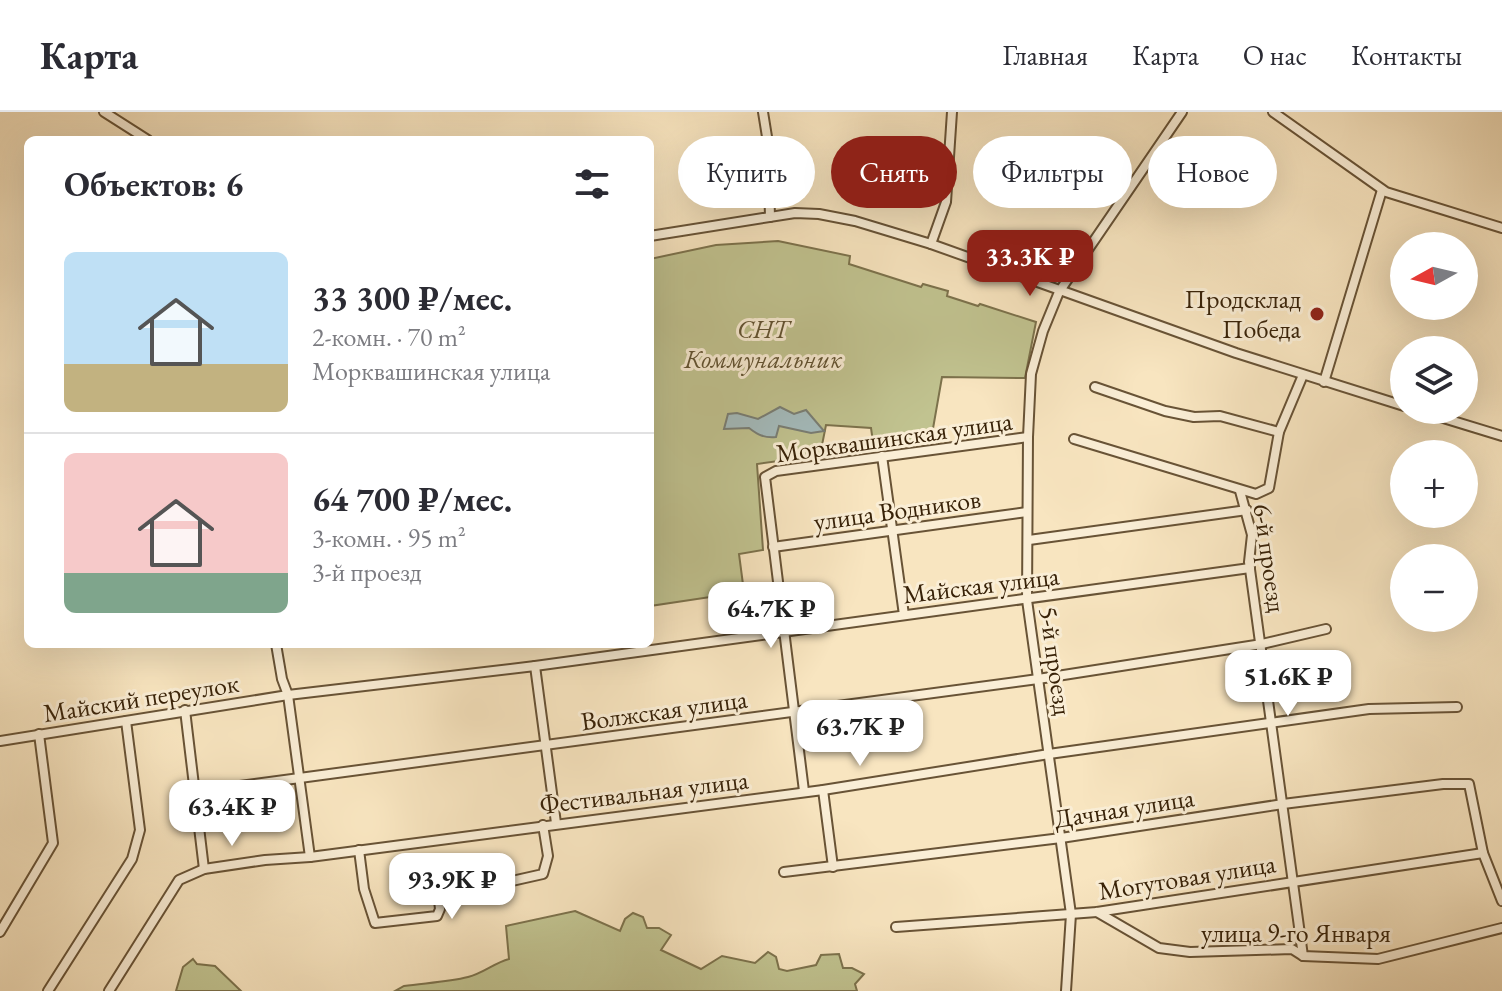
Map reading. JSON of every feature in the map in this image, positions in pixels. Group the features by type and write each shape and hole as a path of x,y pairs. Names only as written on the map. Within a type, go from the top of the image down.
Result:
{"street":[{"path":"104,112 142,136"},
{"path":"763,112 768,143 770,217"},
{"path":"931,244 946,202 952,112"},
{"name":"5-й проезд","path":"1066,991 1071,914 1027,600 1031,374 1043,331 1059,292 1182,112"},
{"path":"1273,112 1382,190 1502,228"},
{"path":"1324,382 1382,190"},
{"path":"654,235 795,213 855,221 931,244 1059,292 1390,402"},
{"path":"1095,387 1165,411 1194,417 1220,416 1279,432 1303,375"},
{"path":"1463,424 1502,436"},
{"name":"6-й проезд","path":"1240,491 1256,494 1269,488 1279,432"},
{"name":"Морквашинская улица","path":"773,547 765,477 776,471 1028,437"},
{"path":"1074,439 1240,491"},
{"path":"882,456 904,615"},
{"name":"6-й проезд","path":"1240,491 1252,535 1250,568 1303,956"},
{"path":"1029,540 1247,510"},
{"name":"улица Водников","path":"773,547 1027,512"},
{"path":"773,547 804,791"},
{"name":"Майская улица","path":"288,695 535,666 1250,568"},
{"name":"Волжская улица","path":"195,792 1038,679 1262,644 1326,629"},
{"path":"277,648 288,695 310,857"},
{"path":"535,666 556,823"},
{"name":"Майский переулок","path":"0,741 288,695"},
{"name":"Фестивальная улица","path":"204,869 823,790 1049,754 1369,709 1457,707"},
{"path":"109,991 179,880 204,869 185,710"},
{"path":"48,991 132,859 140,830 126,721"},
{"path":"0,932 53,843 39,734"},
{"name":"Дачная улица","path":"784,872 1061,838 1283,804 1443,784 1469,784 1483,853"},
{"path":"823,790 833,867"},
{"path":"359,850 364,889 375,923 426,918 437,916 440,909 438,892 499,884 543,874 548,856 543,825"},
{"path":"1483,853 1502,901"},
{"name":"Могутовая улица","path":"896,927 1097,912 1483,853"},
{"name":"улица 9-го Января","path":"1097,912 1159,948 1190,952 1292,949 1303,956 1378,959 1502,928"}],"green space":[{"name":"СНТ Коммунальник","path":"778,241 850,256 849,264 921,287 923,284 948,291 947,296 1036,322 1025,378 942,377 931,440 873,442 871,428 826,425 823,455 757,464 763,550 739,554 744,592 654,605 654,258 716,245"},
{"path":"575,911 620,931 625,919 633,913 643,917 647,928 659,928 671,935 661,950 701,969 722,956 755,963 768,952 776,957 779,969 787,971 816,965 821,955 839,954 843,968 852,968 864,974 855,984 857,991 395,991 404,986 453,980 479,973 509,959 506,926"},
{"path":"193,959 197,964 215,966 241,991 176,991 183,967"}],"water":[{"path":"780,407 794,414 806,410 824,431 811,433 779,426 776,437 772,437 761,436 749,428 724,429 728,414 737,413 758,419"}],"place":[{"name":"Продсклад Победа","path":"1317,314"}]}
